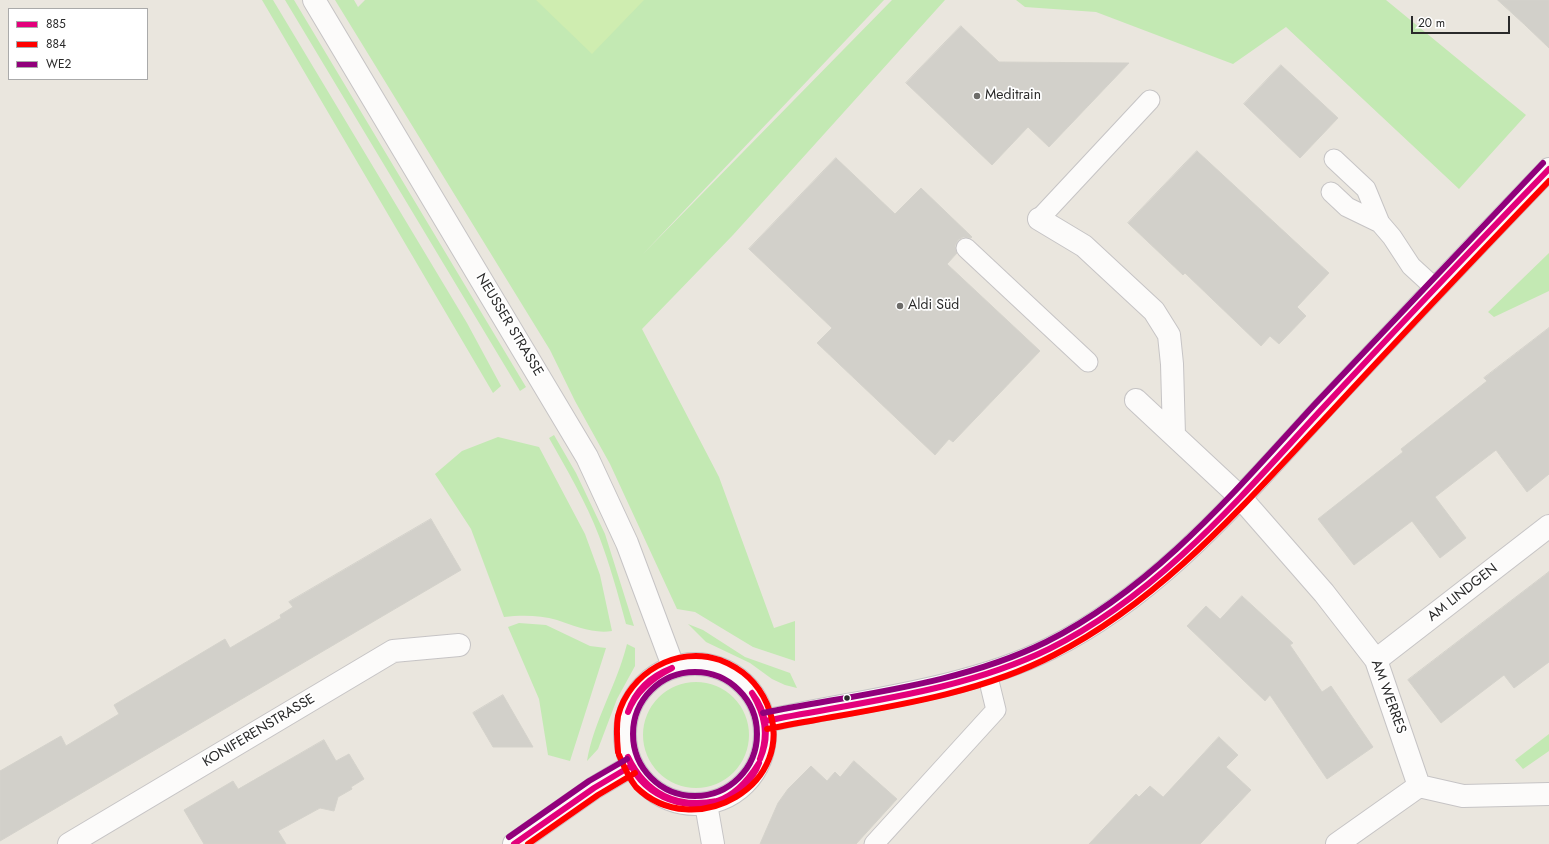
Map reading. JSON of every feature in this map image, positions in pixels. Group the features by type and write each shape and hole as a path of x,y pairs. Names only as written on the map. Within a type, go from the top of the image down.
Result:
{"street":[{"name":"NEUSSER STRASSE","path":"314,0 586,457 627,543 673,666"},
{"path":"765,721 932,687 986,673 1048,650 1088,628 1114,610 1159,576 1240,497 1435,288 1549,169"},
{"path":"1039,219 1084,246 1154,311 1169,335 1172,364 1174,435"},
{"name":"AM WERRES","path":"1136,400 1240,497 1324,593 1376,660 1419,786"},
{"name":"AM LINDGEN","path":"1376,660 1549,526"},
{"name":"KONIFERENSTRASSE","path":"69,844 393,651 459,645"},
{"path":"703,663 731,673 754,693 765,721 765,749 754,775 733,794 706,804 681,803 657,794 643,782 630,766 626,752 625,726 633,700 650,679 673,666 703,663"},
{"path":"514,844 594,788 630,766"},
{"path":"1337,844 1419,786 1463,796 1549,794"},
{"path":"706,804 713,844"}],"lane":[{"path":"1039,219 1150,100"},
{"path":"1334,159 1366,189 1380,223 1392,237 1411,266 1435,288"},
{"path":"1331,192 1347,207 1380,223"},
{"path":"966,248 1088,362"},
{"path":"874,844 996,710 986,673"}],"green space":[{"path":"262,0 273,0 467,323 501,386 493,393"},
{"path":"285,0 294,0 526,387 520,391"},
{"path":"335,0 354,0 358,7 365,0 884,0 642,255 892,0 945,0 733,235 642,329 719,477 774,628 795,621 795,661 753,647 695,612 677,609 610,464 575,401 550,350"},
{"path":"536,0 644,0 592,54"},
{"path":"1016,0 1386,0 1526,115 1459,189 1286,27 1233,64 1096,12 1025,7"},
{"path":"1549,253 1549,291 1494,317 1488,312"},
{"path":"554,435 576,473 605,534 634,626 626,624 599,536 582,498 549,438"},
{"path":"498,437 539,447 585,534 600,575 612,631 605,632 591,630 537,616 504,617 471,529 435,474 462,451"},
{"path":"519,623 546,625 590,646 606,648 570,761 548,755 539,699 508,627"},
{"path":"688,624 703,630 745,657 790,673 797,688 785,685 772,679 750,663 706,642"},
{"path":"627,644 635,648 635,666 617,699 598,749 587,761 595,731 618,674"},
{"path":"696,682 716,686 733,698 745,715 749,735 745,755 733,772 716,784 696,788 676,784 659,772 647,755 643,735 647,715 659,698 676,686"},
{"path":"1549,734 1549,751 1523,769 1515,760"}],"building":[{"path":"1498,0 1549,0 1549,48 1525,25"},
{"name":"Meditrain","path":"961,26 999,62 1129,63 1049,147 1028,127 992,165 906,83"},
{"path":"1281,65 1338,118 1300,158 1244,104"},
{"path":"1197,151 1329,273 1297,307 1306,316 1279,344 1270,336 1261,346 1185,273 1183,275 1128,223"},
{"name":"Aldi Süd","path":"836,158 895,214 921,188 972,237 963,237 958,240 955,246 957,253 947,264 1040,351 953,442 949,439 935,455 817,343 832,328 749,249"},
{"path":"1549,328 1549,474 1527,492 1496,450 1435,497 1466,538 1440,558 1412,521 1354,565 1318,519 1403,452 1401,449 1487,381 1484,378"},
{"path":"431,519 461,570 0,841 0,771 61,736 66,746 119,714 114,705 225,639 230,648 281,618 280,615 293,607 289,602"},
{"path":"1549,572 1549,662 1514,688 1504,675 1441,723 1408,680"},
{"path":"1242,596 1293,643 1290,645 1322,692 1331,686 1373,747 1327,779 1270,695 1265,701 1187,626 1206,606 1220,619"},
{"path":"503,695 533,747 493,747 473,713"},
{"path":"1219,737 1238,755 1226,767 1251,790 1200,844 1089,844 1136,794 1139,797 1150,786 1163,797"},
{"path":"324,740 336,761 349,754 364,779 351,787 352,789 338,797 334,811 320,808 278,831 286,844 204,844 184,810 233,781 238,789"},
{"path":"854,761 897,799 856,844 760,844 778,803 788,789 811,766 827,781 835,772 840,777"}],"transit line":[{"name":"WE2","path":"763,713 871,694 978,669 1013,657 1046,642 1086,620 1123,594 1158,566 1223,503 1543,163"},
{"name":"885","path":"765,721 909,694 981,676 1015,664 1049,649 1089,627 1126,601 1195,543 1227,511 1405,320 1549,169"},
{"name":"884","path":"767,729 914,702 986,683 1021,670 1054,655 1094,632 1167,578 1201,547 1265,482 1549,181"},
{"name":"884","path":"618,752 618,716 624,701 633,687 644,675 657,666 687,656 704,656 720,660 735,667 748,677 759,689 767,704 774,733 769,759 756,780 736,797 712,807 686,809 660,803 636,787 628,776 619,755"},
{"name":"885","path":"628,712 639,691 657,675 672,668"},
{"name":"885","path":"628,712 631,704 640,691 651,681 672,668"},
{"name":"WE2","path":"695,672 707,673 719,677 730,682 739,690 747,699 752,710 756,722 757,734 756,746 752,758 747,769 739,778 730,786 719,791 707,795 695,796 683,795 671,791 660,786 651,778 643,769 638,758 634,746 633,734 634,722 638,710 643,699 651,690 660,682 671,677 683,673 695,672"},
{"name":"885","path":"752,693 764,716 766,733 760,759"},
{"name":"885","path":"752,693 763,717 765,733 763,750 760,759"},
{"name":"885","path":"628,757 635,770 644,781 664,796 689,803 717,801"},
{"name":"885","path":"628,757 634,770 642,781 652,790 664,797 676,802 690,804 704,804 717,801"},
{"name":"WE2","path":"509,837 589,781 627,759"},
{"name":"885","path":"717,801 736,791 751,775 759,763"},
{"name":"885","path":"717,801 737,792 752,776 759,763"},
{"name":"885","path":"514,844 594,788 631,766"},
{"name":"884","path":"528,844 598,795 635,773"}],"place":[{"name":"Meditrain","path":"977,96"},
{"name":"Aldi Süd","path":"900,306"}]}
